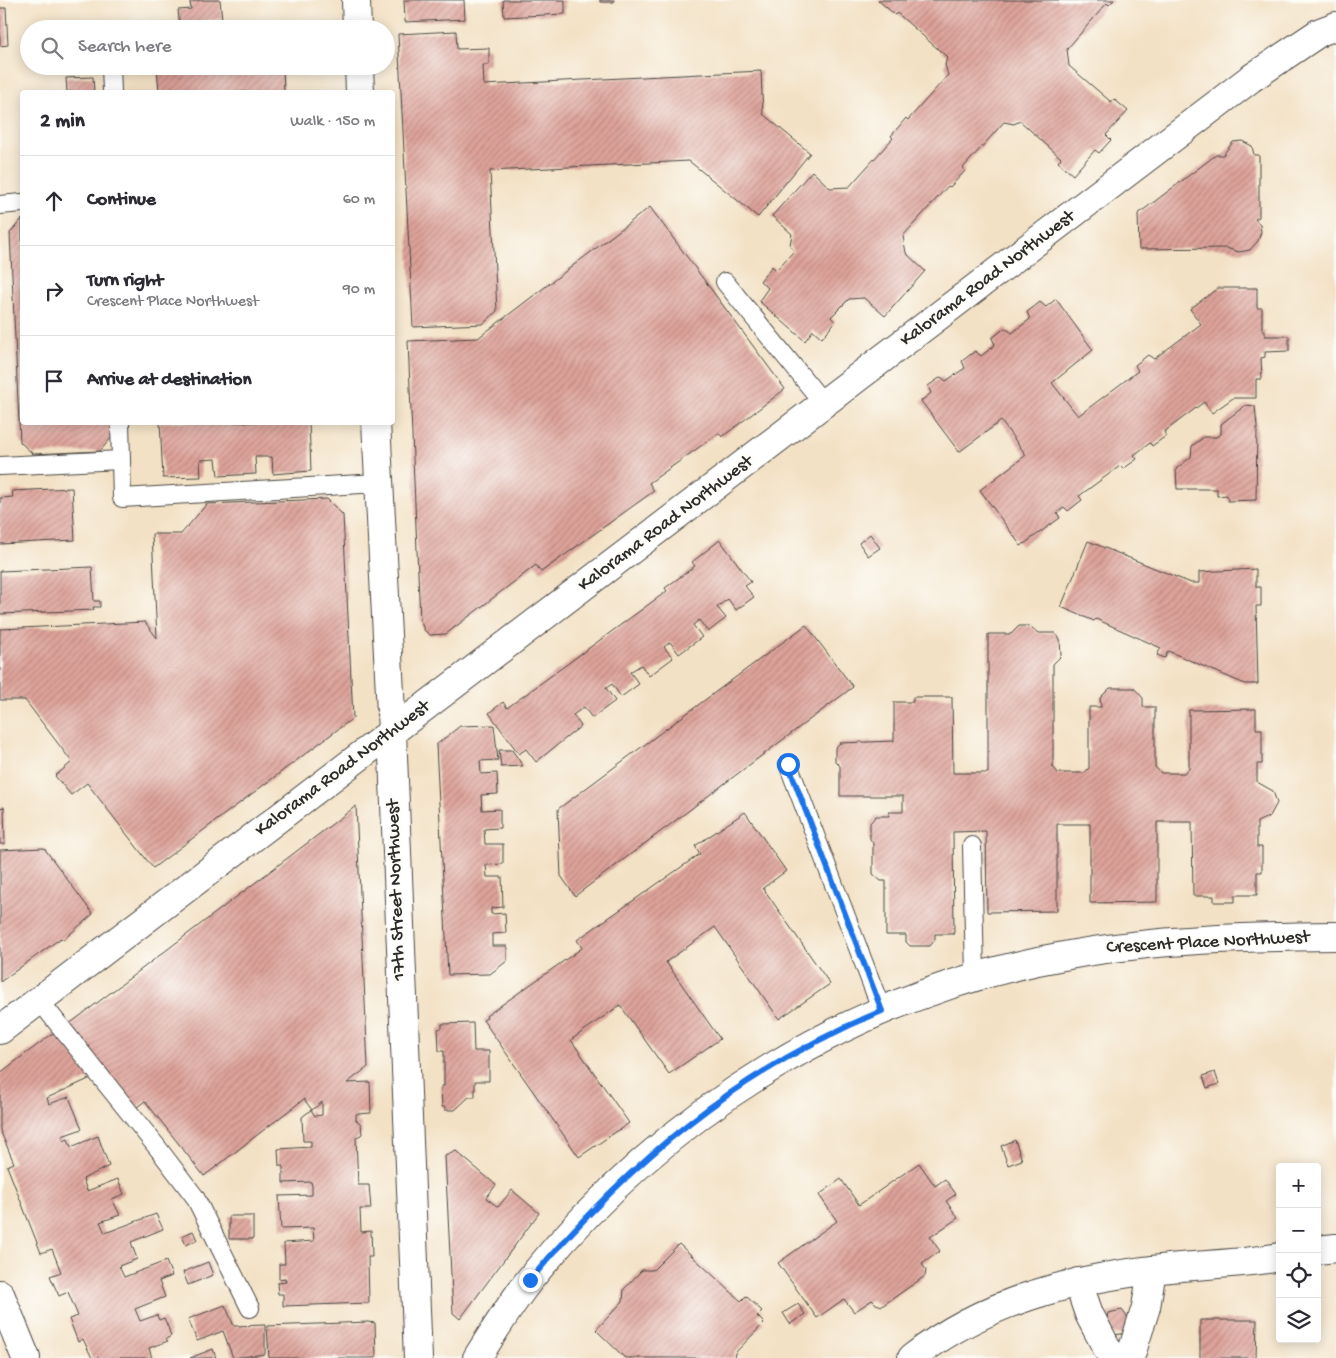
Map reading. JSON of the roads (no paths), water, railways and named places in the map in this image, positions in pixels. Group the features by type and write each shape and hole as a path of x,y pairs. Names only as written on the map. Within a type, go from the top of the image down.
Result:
{"street":[{"path":"356,0 357,20"},
{"name":"Kalorama Road Northwest","path":"0,1030 1250,79 1320,32 1336,26"},
{"path":"359,75 360,90"},
{"name":"17th Street Northwest","path":"376,425 392,732 418,1358"},
{"name":"Crescent Place Northwest","path":"477,1358 530,1280 557,1248 614,1188 673,1134 734,1090 833,1033 934,989 975,976 1067,955 1134,945 1336,936"},
{"path":"1321,1250 1336,1248"},
{"path":"912,1358 929,1344 961,1325 1011,1301 1078,1282 1152,1270 1276,1257"},
{"path":"1130,1358 1146,1306 1152,1270"},
{"path":"1078,1282 1089,1314 1112,1358"},
{"path":"0,1294 26,1358"}],"lane":[{"path":"111,75 112,90"},
{"path":"0,205 20,204"},
{"path":"725,282 824,404"},
{"path":"120,425 122,498 378,483"},
{"path":"0,466 120,460"},
{"path":"788,764 882,1011"},
{"path":"972,846 975,976"},
{"path":"39,1000 157,1147 195,1198 250,1308"}]}
